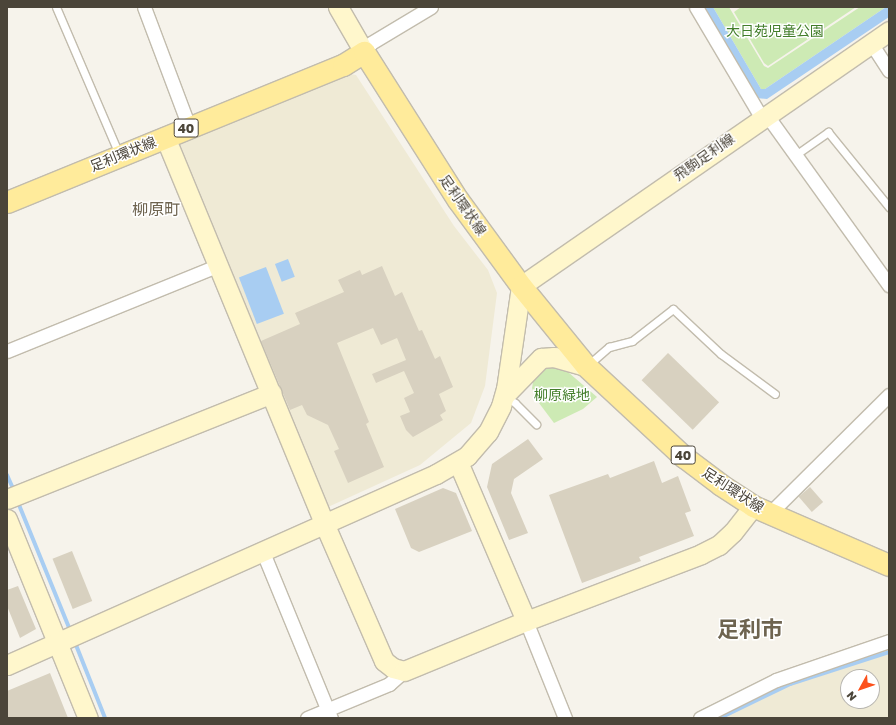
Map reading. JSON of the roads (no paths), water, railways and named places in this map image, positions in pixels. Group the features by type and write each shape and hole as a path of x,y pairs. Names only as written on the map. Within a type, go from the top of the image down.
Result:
{"main road":[{"name":"足利環状線","path":"7,200 120,156 343,65 364,52 458,200 521,286 586,366 684,457 761,510 889,565"}],"street":[{"path":"144,7 189,127"},
{"path":"338,7 364,52 371,43 431,7"},
{"path":"696,7 763,116 889,285"},
{"name":"飛駒足利線","path":"521,286 763,116 889,31"},
{"path":"871,43 889,71"},
{"path":"165,137 272,393 324,523 384,661 393,668 404,671"},
{"path":"7,351 219,265"},
{"path":"7,665 458,462 475,449 488,432 504,396 521,286"},
{"path":"504,396 525,371 541,358 554,357 586,366"},
{"path":"7,499 272,393"},
{"path":"307,718 330,714 389,684 404,671 526,621 701,554 719,545 761,510 889,395"},
{"path":"458,462 526,621 565,718"},
{"path":"7,519 58,641 88,718"},
{"path":"262,550 330,714"},
{"path":"700,718 776,680 889,641"}],"lane":[{"path":"56,7 120,156"},
{"path":"794,156 828,132 889,208"},
{"path":"586,366 609,347 632,342 673,309 721,354 775,394"},
{"path":"504,396 515,402 536,424"}],"water":[{"path":"702,7 713,7 761,89 765,89 886,7 889,7 889,17 767,99 756,98"},
{"path":"288,259 295,277 282,282 275,264"},
{"path":"266,267 284,314 257,324 239,277"}],"waterway":[{"path":"7,475 14,491"},
{"path":"17,500 71,632"},
{"path":"74,640 105,718"},
{"path":"720,718 790,684 889,652"}],"district":[{"name":"柳原町","path":"156,209"},
{"name":"足利市","path":"750,629"}],"park label":[{"name":"大日苑児童公園","path":"775,31"},
{"name":"柳原緑地","path":"562,395"}]}
